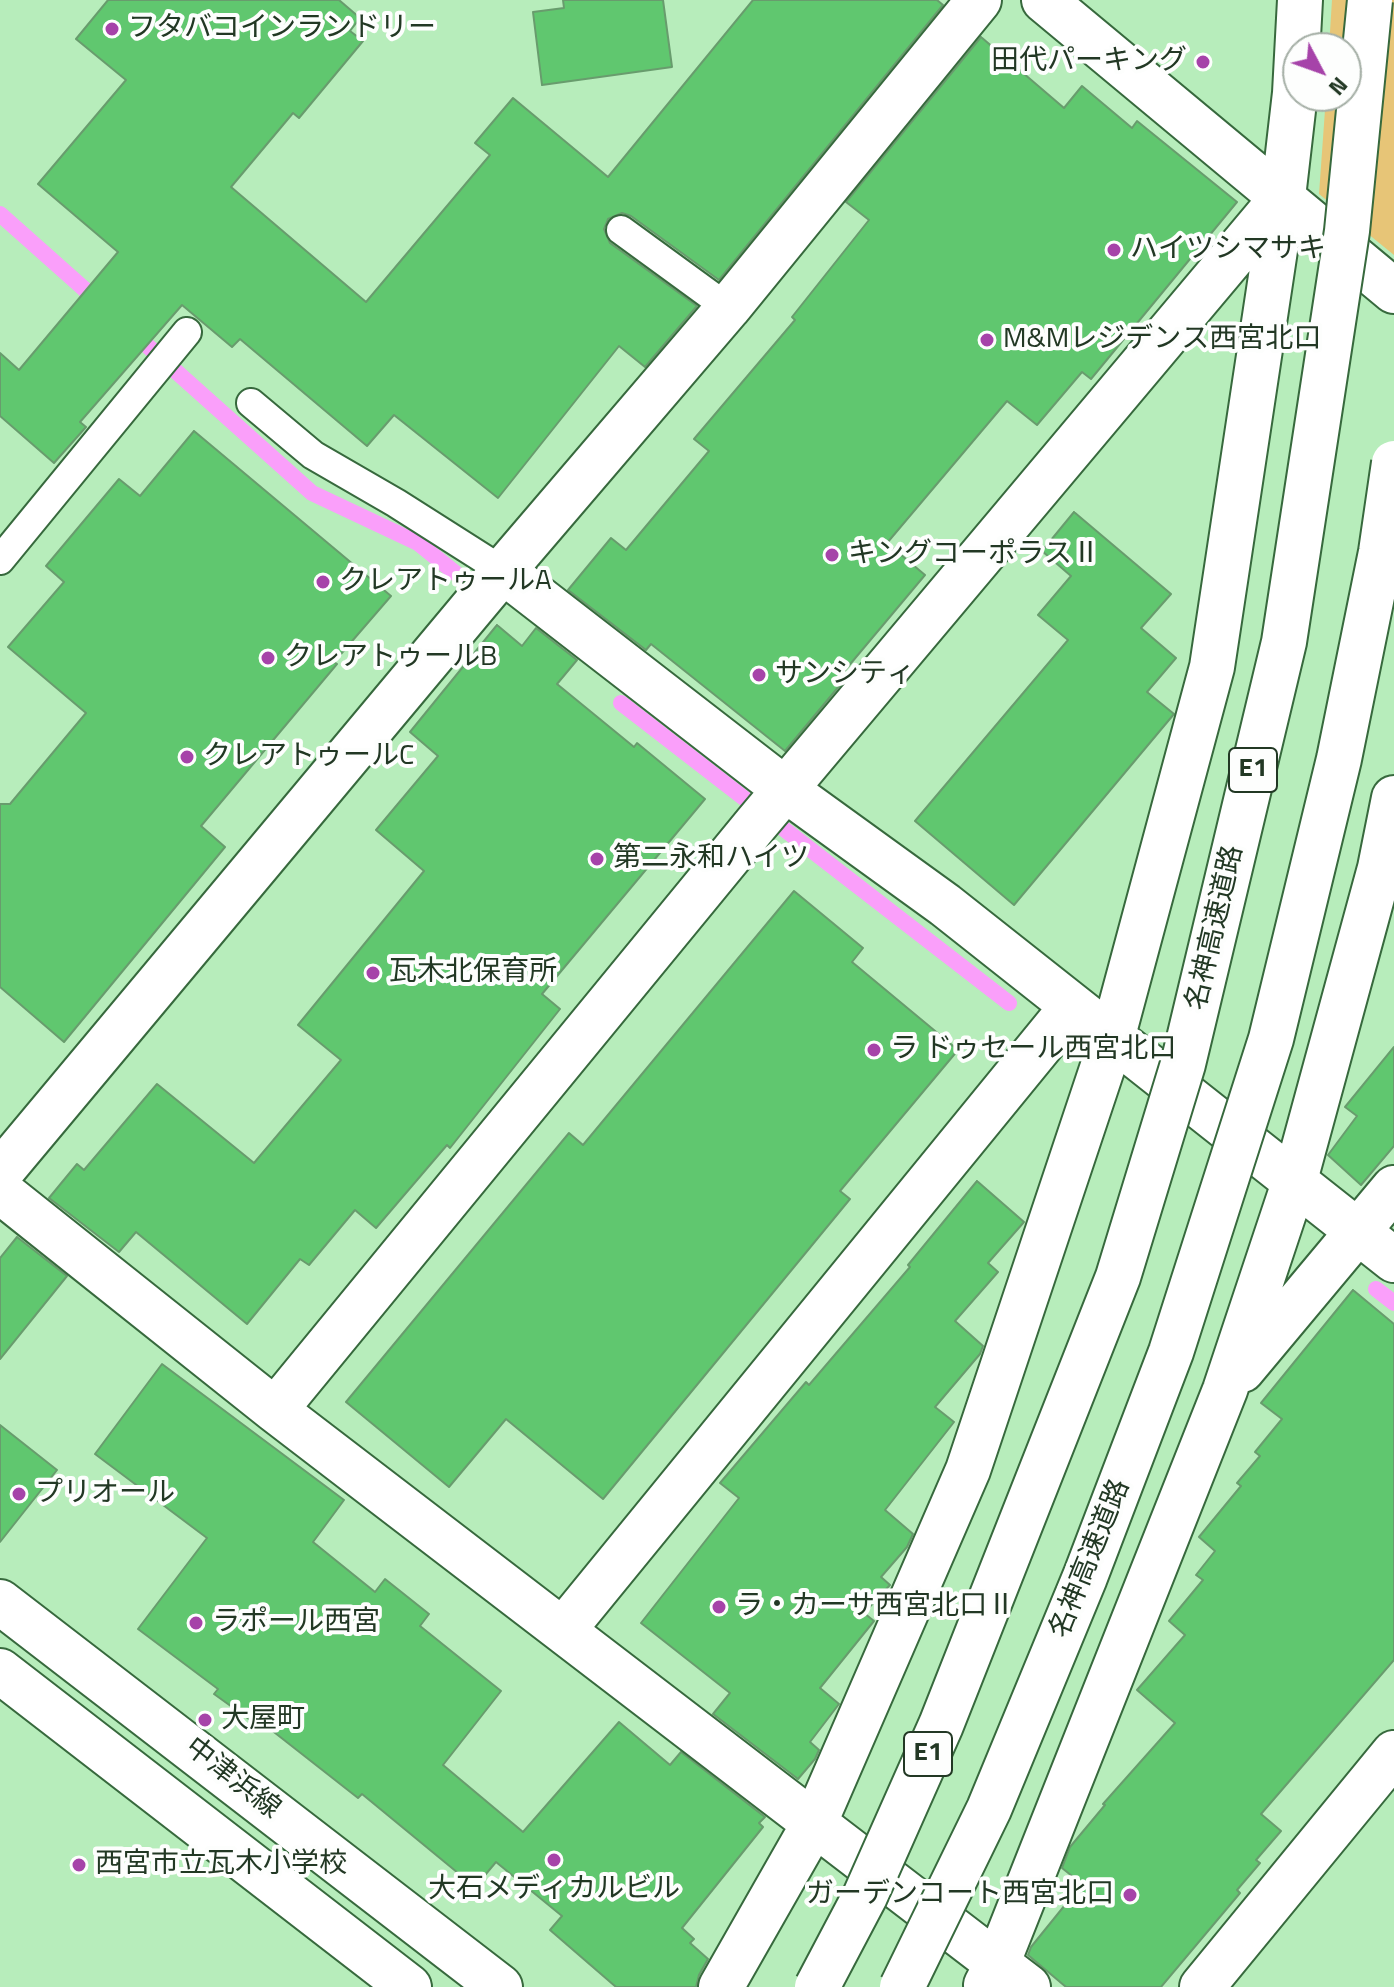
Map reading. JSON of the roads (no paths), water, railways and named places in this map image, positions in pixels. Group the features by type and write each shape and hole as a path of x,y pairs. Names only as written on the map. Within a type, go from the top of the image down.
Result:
{"main road":[{"path":"0,1173 503,571 728,308 979,0"},
{"path":"1044,0 1394,291"},
{"path":"721,1987 815,1822 968,1470 1112,1039 1212,667 1283,197 1295,93 1300,0"},
{"name":"名神高速道路","path":"817,1987 865,1896 941,1725 1118,1277 1183,1064 1284,642 1347,231 1370,0"},
{"path":"275,1410 772,806 1283,197"},
{"name":"名神高速道路","path":"902,1987 989,1809 1085,1577 1176,1337 1271,1039 1339,759 1381,552 1394,463"},
{"path":"503,571 772,806 945,905 1394,1260"},
{"path":"0,1191 275,1410 815,1822 1004,1979 1225,1390 1295,1180 1380,868 1394,798"},
{"path":"564,1629 1072,1007"},
{"path":"1225,1390 1394,1188"},
{"name":"中津浜線","path":"0,1602 500,1987"},
{"name":"中津浜線","path":"0,1671 409,1987"},
{"path":"1202,1987 1394,1753"}],"lane":[{"path":"621,230 728,308"},
{"path":"0,560 187,332"},
{"path":"251,403 313,455 503,571"}],"waterway":[{"path":"0,214 100,303"},
{"path":"132,332 312,493 418,543 464,580"},
{"path":"621,703 1009,1003"},
{"path":"1376,1289 1394,1303"}],"place":[{"name":"フタバコインランドリー","path":"112,29"},
{"name":"田代パーキング","path":"1203,62"},
{"name":"ハイツシマサキ","path":"1114,250"},
{"name":"M&Mレジデンス西宮北口","path":"987,340"},
{"name":"キングコーポラスⅡ","path":"832,555"},
{"name":"クレアトゥールA","path":"323,582"},
{"name":"クレアトゥールB","path":"268,658"},
{"name":"サンシティ","path":"759,675"},
{"name":"クレアトゥールC","path":"187,757"},
{"name":"第二永和ハイツ","path":"597,859"},
{"name":"瓦木北保育所","path":"373,973"},
{"name":"ラ ドゥセール西宮北口","path":"874,1050"},
{"name":"プリオール","path":"19,1494"},
{"name":"ラ・カーサ西宮北口Ⅱ","path":"719,1607"},
{"name":"ラポール西宮","path":"196,1623"},
{"name":"大屋町","path":"205,1720"},
{"name":"大石メディカルビル","path":"554,1860"},
{"name":"西宮市立瓦木小学校","path":"79,1865"},
{"name":"ガーデンコート西宮北口","path":"1130,1895"}]}
